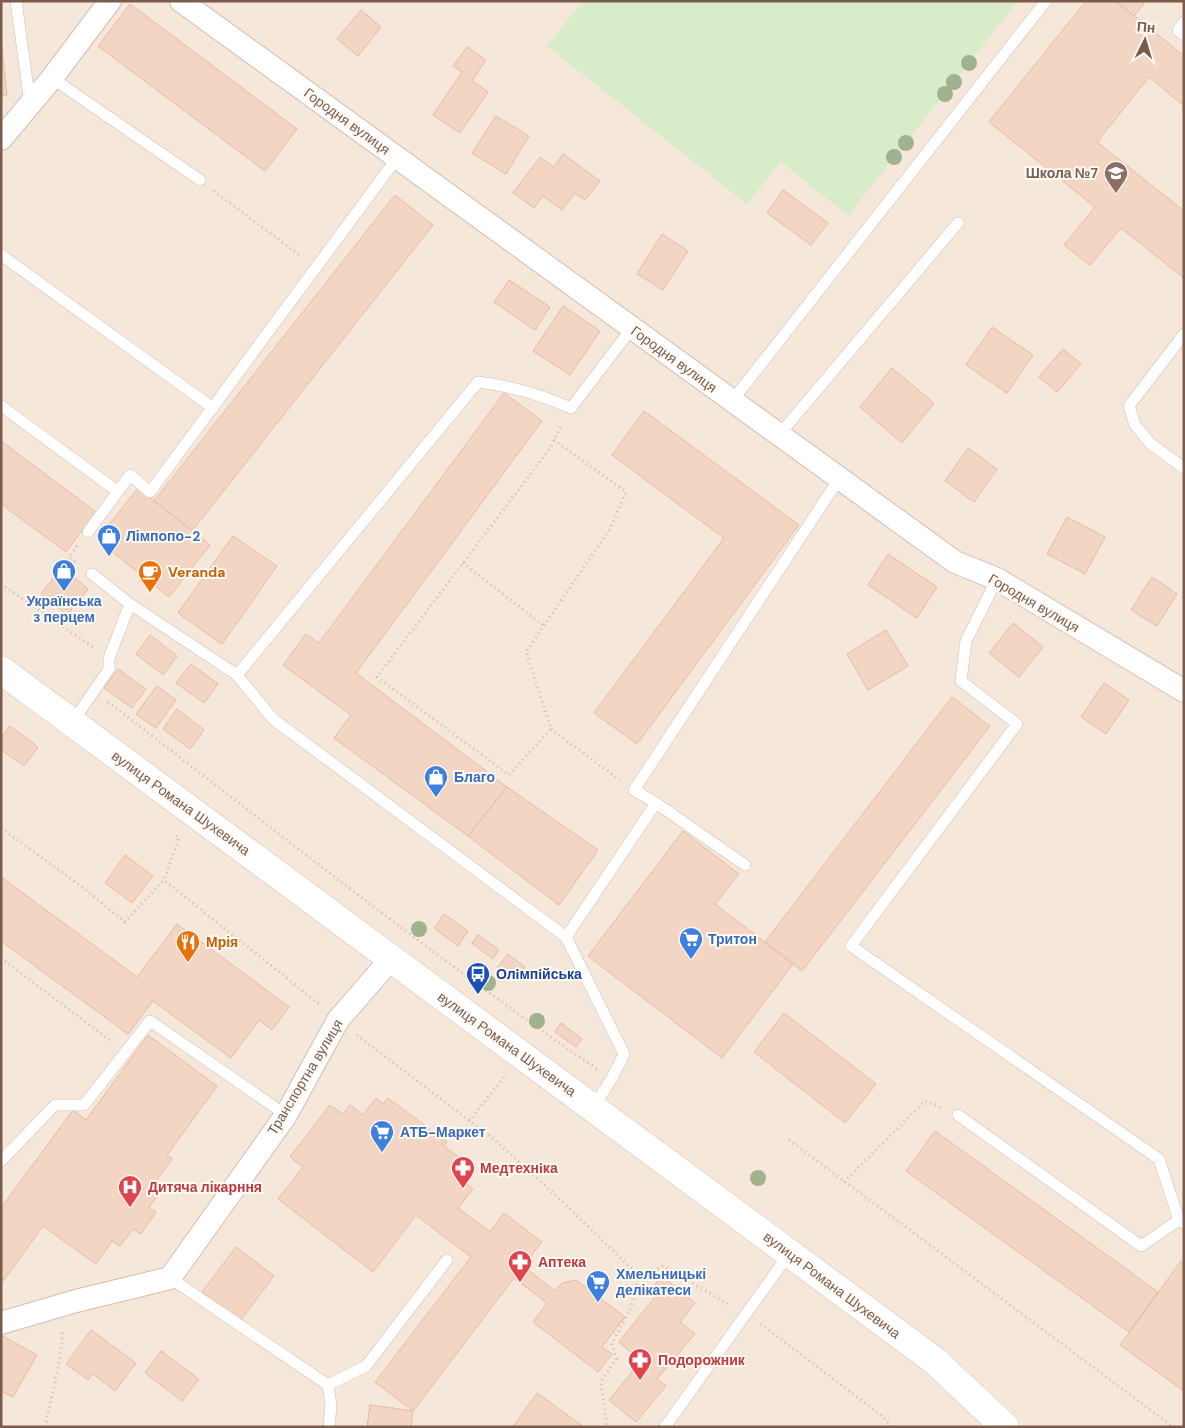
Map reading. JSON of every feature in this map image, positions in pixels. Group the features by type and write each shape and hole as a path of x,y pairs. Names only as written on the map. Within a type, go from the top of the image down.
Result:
{"main road":[{"name":"вулиця Романа Шухевича","path":"1,670 935,1361 1005,1427"}],"street":[{"path":"1,139 52,78 110,1"},
{"name":"Городня вулиця","path":"181,1 955,562 997,579 1184,691"},
{"name":"Транспортна вулиця","path":"170,1278 286,1115 338,1020 391,959"},
{"path":"1,1323 66,1304 170,1278"}],"lane":[{"path":"16,1 30,105"},
{"path":"732,401 1046,1"},
{"path":"1184,22 1178,30 1184,35"},
{"path":"52,78 200,180"},
{"path":"88,532 130,475 150,492 397,158"},
{"path":"779,435 958,223"},
{"path":"1,255 213,408"},
{"path":"237,675 478,382 507,386 571,408 632,328"},
{"path":"1184,334 1128,406 1135,425 1151,444 1184,468"},
{"path":"1,406 117,491"},
{"path":"745,865 656,803 634,790 839,479"},
{"path":"92,574 130,604 237,675 272,719 566,937 624,1054 612,1078 593,1108"},
{"path":"958,1115 1141,1246 1181,1222 1160,1159 851,946 1017,724 961,681 966,641 997,579"},
{"path":"72,723 109,669 109,658 130,604"},
{"path":"566,937 656,803"},
{"path":"1,1161 56,1105 84,1105 150,1021 286,1115"},
{"path":"665,1427 790,1253"},
{"path":"328,1385 366,1366 447,1260"},
{"path":"170,1278 328,1385 331,1405 328,1427"}],"path":[{"path":"200,180 316,268"},
{"path":"551,729 509,775 377,677 550,448 571,408"},
{"path":"554,440 626,492 610,529 526,652 551,729 634,790"},
{"path":"88,532 69,557 92,574"},
{"path":"463,563 544,626"},
{"path":"1,584 109,658"},
{"path":"94,691 439,957 612,1078"},
{"path":"1,828 81,886 125,922 164,880 179,838 171,833"},
{"path":"164,880 338,1020 496,1142 563,1202 638,1276"},
{"path":"1,958 126,1052"},
{"path":"844,1182 925,1101 958,1115"},
{"path":"789,1140 1173,1427"},
{"path":"638,1276 663,1266 746,1314 882,1416 892,1427"},
{"path":"607,1427 601,1382 616,1359 612,1344 631,1308 638,1276"},
{"path":"45,1427 60,1359 66,1304"}],"shaded area":[{"path":"1,1 1184,1 1184,1427 1024,1427 1012,1413 943,1350 1,654"},
{"path":"1,685 927,1370 984,1427 1,1427"}],"green space":[{"path":"583,1 1018,1 848,216 781,162 747,204 547,46"}],"building":[{"path":"1086,1 1116,1 1184,56 1184,106 1149,77 1097,142 1184,211 1184,278 1121,228 1090,265 1064,245 1095,207 989,122"},
{"path":"1119,1 1146,1 1134,16 1118,3"},
{"path":"130,4 297,129 265,171 98,46"},
{"path":"361,10 381,27 358,56 337,39"},
{"path":"1,41 7,95 1,96"},
{"path":"467,47 486,60 472,81 488,92 460,133 433,115 462,72 453,66"},
{"path":"496,116 529,136 506,174 472,153"},
{"path":"563,154 600,181 585,200 575,193 562,210 543,196 534,208 513,193 540,157 554,167"},
{"path":"783,190 828,223 811,245 767,213"},
{"path":"395,195 433,225 192,531 154,501"},
{"path":"662,234 688,251 663,290 637,274"},
{"path":"509,280 550,307 535,330 494,302"},
{"path":"563,306 600,331 570,375 533,351"},
{"path":"992,327 1033,355 1007,393 966,365"},
{"path":"1063,349 1081,364 1057,392 1039,377"},
{"path":"892,368 934,403 902,443 860,407"},
{"path":"504,393 542,421 356,673 507,787 468,836 334,738 351,715 283,665 306,634 319,643"},
{"path":"644,411 799,525 637,744 594,713 724,538 612,455"},
{"path":"1,441 96,512 66,552 1,504"},
{"path":"968,448 997,469 974,502 945,481"},
{"path":"138,488 210,545 169,597 97,540"},
{"path":"1067,517 1105,537 1085,574 1047,554"},
{"path":"233,536 277,566 222,644 178,613"},
{"path":"888,554 937,587 917,618 868,585"},
{"path":"62,567 88,589 67,615 41,594"},
{"path":"1152,577 1177,594 1157,626 1131,610"},
{"path":"1013,623 1043,647 1019,677 989,653"},
{"path":"886,630 908,666 868,690 847,654"},
{"path":"150,635 177,656 163,675 136,654"},
{"path":"191,664 218,684 204,703 176,683"},
{"path":"118,669 146,689 132,708 104,688"},
{"path":"1104,683 1129,700 1106,734 1081,717"},
{"path":"157,686 176,700 156,728 136,714"},
{"path":"952,697 990,726 802,971 765,942"},
{"path":"177,709 204,730 190,749 163,729"},
{"path":"10,726 38,747 24,766 1,750 1,738"},
{"path":"507,787 598,850 559,905 468,836"},
{"path":"683,831 739,874 715,904 793,964 722,1058 588,956"},
{"path":"125,855 153,876 132,903 105,883"},
{"path":"1,877 137,977 177,924 289,1007 272,1030 259,1020 231,1058 153,1001 128,1034 1,941"},
{"path":"444,914 468,931 458,946 434,928"},
{"path":"478,935 499,950 493,959 472,943"},
{"path":"508,954 525,967 515,981 497,968"},
{"path":"784,1013 876,1084 845,1123 754,1052"},
{"path":"561,1023 582,1039 576,1047 555,1032"},
{"path":"148,1035 217,1086 167,1155 172,1159 153,1185 161,1191 149,1207 156,1212 141,1234 133,1229 120,1246 112,1241 96,1264 43,1226 1,1284 1,1208 73,1110 86,1120"},
{"path":"376,1098 384,1104 388,1098 447,1142 444,1146 460,1158 462,1180 473,1189 458,1208 490,1232 504,1213 542,1242 523,1266 555,1291 562,1283 576,1280 625,1317 602,1347 612,1354 598,1372 533,1322 547,1303 514,1278 413,1411 375,1382 471,1257 416,1215 373,1272 278,1199 303,1167 290,1157 330,1105 343,1114 350,1105 363,1115"},
{"path":"935,1131 1158,1292 1129,1332 906,1171"},
{"path":"236,1247 274,1276 240,1321 202,1292"},
{"path":"1181,1261 1184,1263 1184,1391 1120,1345"},
{"path":"662,1276 695,1303 680,1322 695,1334 657,1379 666,1386 636,1422 609,1400 641,1361 619,1342 655,1297 649,1292"},
{"path":"91,1330 136,1363 115,1391 93,1374 88,1380 66,1364"},
{"path":"1,1335 37,1355 13,1397 1,1391"},
{"path":"161,1351 199,1379 182,1401 145,1373"},
{"path":"537,1393 584,1427 513,1427"},
{"path":"370,1405 413,1411 411,1427 367,1427"}],"place":[{"name":"Школа №7","path":"1116,194"},
{"name":"Лімпопо-2","path":"109,557"},
{"name":"Українська з перцем","path":"64,592"},
{"name":"Veranda","path":"150,593"},
{"name":"Благо","path":"436,798"},
{"name":"Тритон","path":"691,960"},
{"name":"Мрія","path":"188,963"},
{"name":"Олiмпiйська","path":"478,995"},
{"name":"АТБ-Маркет","path":"382,1153"},
{"name":"Медтехнiка","path":"463,1189"},
{"name":"Дитяча лікарння","path":"130,1208"},
{"name":"Аптека","path":"520,1283"},
{"name":"Хмельницькі делікатеси","path":"598,1303"},
{"name":"Подорожник","path":"640,1381"}]}
